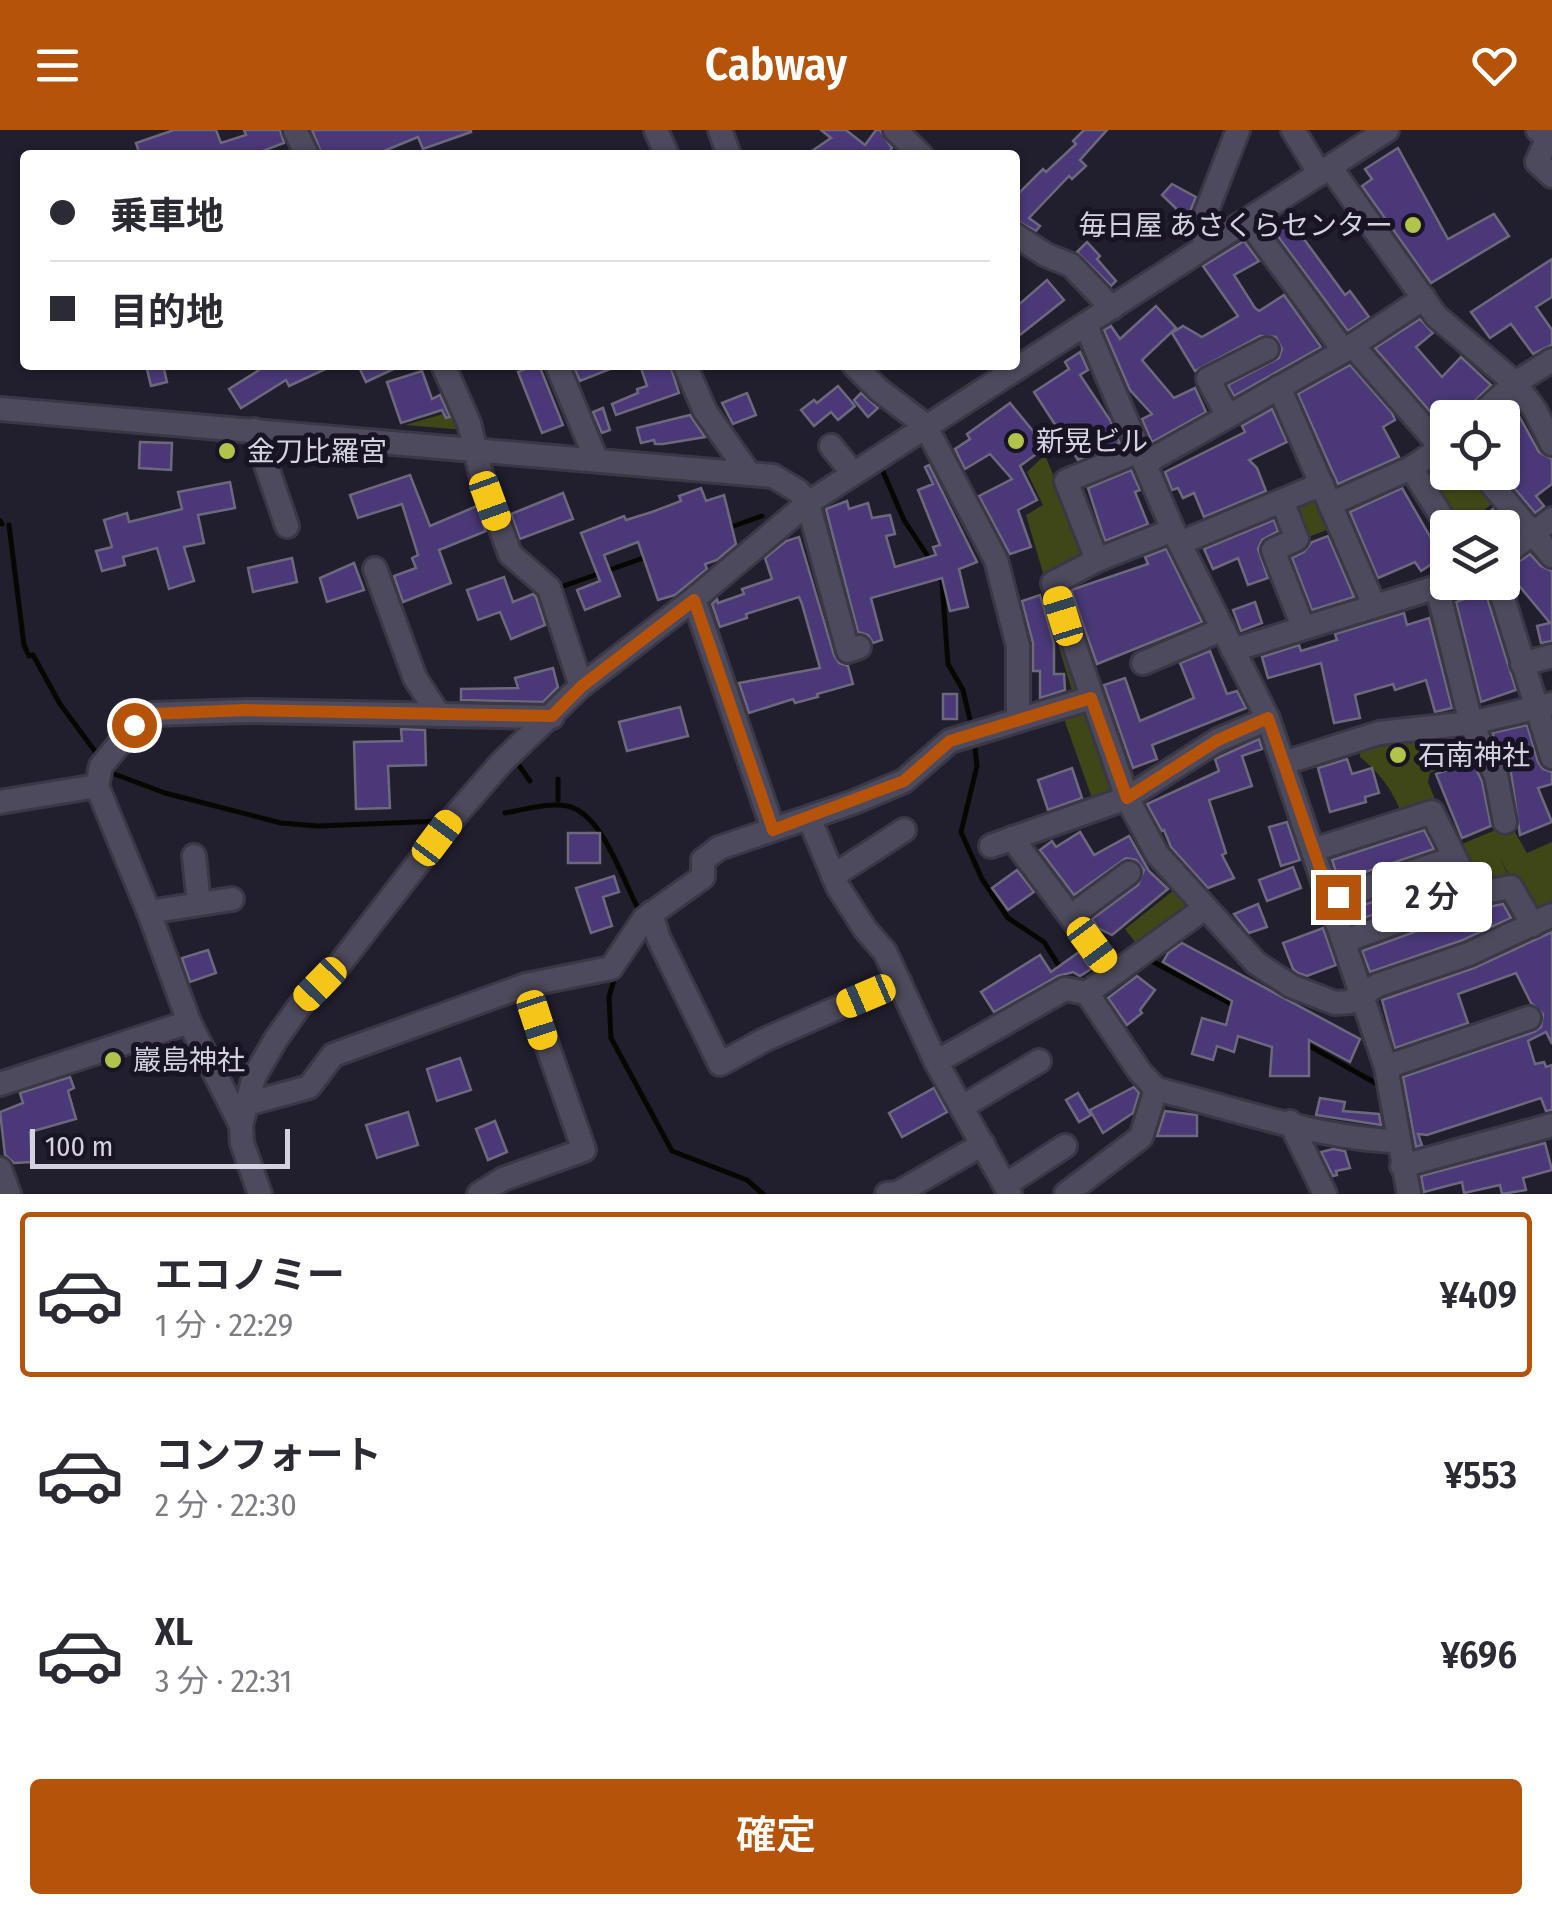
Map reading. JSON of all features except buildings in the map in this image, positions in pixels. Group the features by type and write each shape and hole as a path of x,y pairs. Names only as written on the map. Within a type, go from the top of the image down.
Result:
{"street":[{"path":"895,130 916,150"},
{"path":"1206,246 1201,225 1238,130"},
{"path":"1292,130 1436,316 1515,383 1535,410 1552,444"},
{"path":"1020,358 1086,326 1388,130"},
{"path":"1538,130 1548,137 1537,162 1552,176"},
{"path":"1248,221 1348,348 1430,431"},
{"path":"1020,238 1071,265 1112,308"},
{"path":"1097,560 1066,481 1142,457 1228,416 1348,348 1424,298"},
{"path":"1086,326 1176,536 1268,718 1386,1067 1409,1194"},
{"path":"1228,416 1208,379 1267,350"},
{"path":"1497,400 1552,360"},
{"path":"445,370 469,423 510,554 550,588 582,686"},
{"path":"560,370 596,459"},
{"path":"687,370 705,411 748,472"},
{"path":"859,370 925,425 996,560 1018,646 1018,718"},
{"path":"260,1194 242,1143 244,1114 254,1077 300,1004 340,965 453,818 501,764 582,686 694,600 808,502 925,425 988,373"},
{"path":"1279,387 1374,604"},
{"path":"0,409 774,476 798,490 808,502 848,651"},
{"path":"254,430 287,526"},
{"path":"831,446 853,473"},
{"path":"1345,941 1473,894 1510,887 1543,920 1469,954 1378,985 1350,1002 1335,1003 1290,986 1256,963 1157,854 1127,798 1053,583 1097,560 1282,501 1326,494 1411,468 1430,455"},
{"path":"1411,468 1438,510"},
{"path":"1502,490 1543,526 1552,556"},
{"path":"1282,501 1297,539 1273,550 1303,627"},
{"path":"1520,543 1543,526"},
{"path":"375,569 416,678 439,715"},
{"path":"1143,664 1228,639 1303,627 1430,589"},
{"path":"694,600 773,830"},
{"path":"1447,600 1472,723 1496,776 1505,822"},
{"path":"1503,600 1522,664 1543,706 1552,757"},
{"path":"1522,664 1552,656"},
{"path":"244,1114 310,1086 333,1055 526,986 611,968 652,913 703,876 703,860 719,848 904,781 950,741 1091,698"},
{"path":"1284,763 1378,733 1472,723 1543,706"},
{"path":"244,1114 189,1022 97,786 101,766 134,725 153,714 248,710 552,716"},
{"path":"1113,973 1071,916 1002,842 1127,798 1218,740 1268,718"},
{"path":"0,802 97,786"},
{"path":"1313,850 1432,812 1473,894"},
{"path":"809,818 833,876 864,929 885,952 936,1062 1007,1189 1065,1146"},
{"path":"833,876 904,830"},
{"path":"194,856 200,904"},
{"path":"1331,900 1454,858"},
{"path":"1071,916 1129,873"},
{"path":"149,912 232,899"},
{"path":"936,1062 1065,990 1087,993 1205,908"},
{"path":"652,913 658,937 720,1064 764,1040 900,982"},
{"path":"479,1194 503,1179 584,1150 526,986"},
{"path":"1087,993 1140,1072 1156,1088 1366,1140 1398,1141"},
{"path":"1386,1067 1529,1018"},
{"path":"0,1084 189,1022"},
{"path":"962,1107 1040,1061"},
{"path":"1066,1194 1141,1137 1156,1088"},
{"path":"1290,1122 1325,1194"},
{"path":"1402,1166 1550,1135"},
{"path":"887,1194 898,1192 983,1144"},
{"path":"0,1169 10,1194"}],"green space":[{"path":"460,413 465,430 405,425 443,414 446,419"},
{"path":"1045,455 1088,559 1050,582 1083,691 1073,694 1043,594 1046,583 1026,515 1043,505 1027,472"},
{"path":"1430,461 1430,486 1419,469"},
{"path":"1433,490 1490,490 1498,499 1484,510 1446,510"},
{"path":"1319,494 1332,528 1303,539 1290,505"},
{"path":"1090,704 1121,795 1094,804 1062,713"},
{"path":"1431,735 1455,736 1461,747 1457,759 1430,773 1428,782 1438,807 1403,818 1386,784 1360,757 1360,747"},
{"path":"1510,824 1527,853 1552,842 1552,910 1535,919 1499,857 1511,880 1479,887 1457,846"},
{"path":"1179,886 1197,906 1139,947 1125,929"}],"waterway":[{"path":"881,467 904,520 931,561"},
{"path":"725,529 762,516"},
{"path":"9,525 24,645 97,754"},
{"path":"558,588 649,556"},
{"path":"938,575 942,582 948,664 963,690 972,728"},
{"path":"974,739 977,766 961,832 982,879 1008,918 1044,942 1070,979"},
{"path":"516,761 530,781"},
{"path":"109,772 165,793 281,823 318,826 442,821"},
{"path":"558,779 558,800"},
{"path":"505,813 552,805 580,811 611,850 640,912"},
{"path":"1148,959 1235,1006"},
{"path":"616,973 609,997 611,1038 672,1151 747,1180 763,1194"},
{"path":"1306,1044 1379,1085"}],"place":[{"name":"毎日屋 あさくらセンター","path":"1413,225"},
{"name":"新晃ビル","path":"1016,441"},
{"name":"金刀比羅宮","path":"227,451"},
{"name":"石南神社","path":"1398,755"},
{"name":"巖島神社","path":"113,1060"}],"route":[{"path":"134,725 153,714 244,710 552,716 582,686 694,600 773,830 904,781 950,741 1091,698 1127,798 1218,740 1268,718 1331,900 1338,897"}]}
